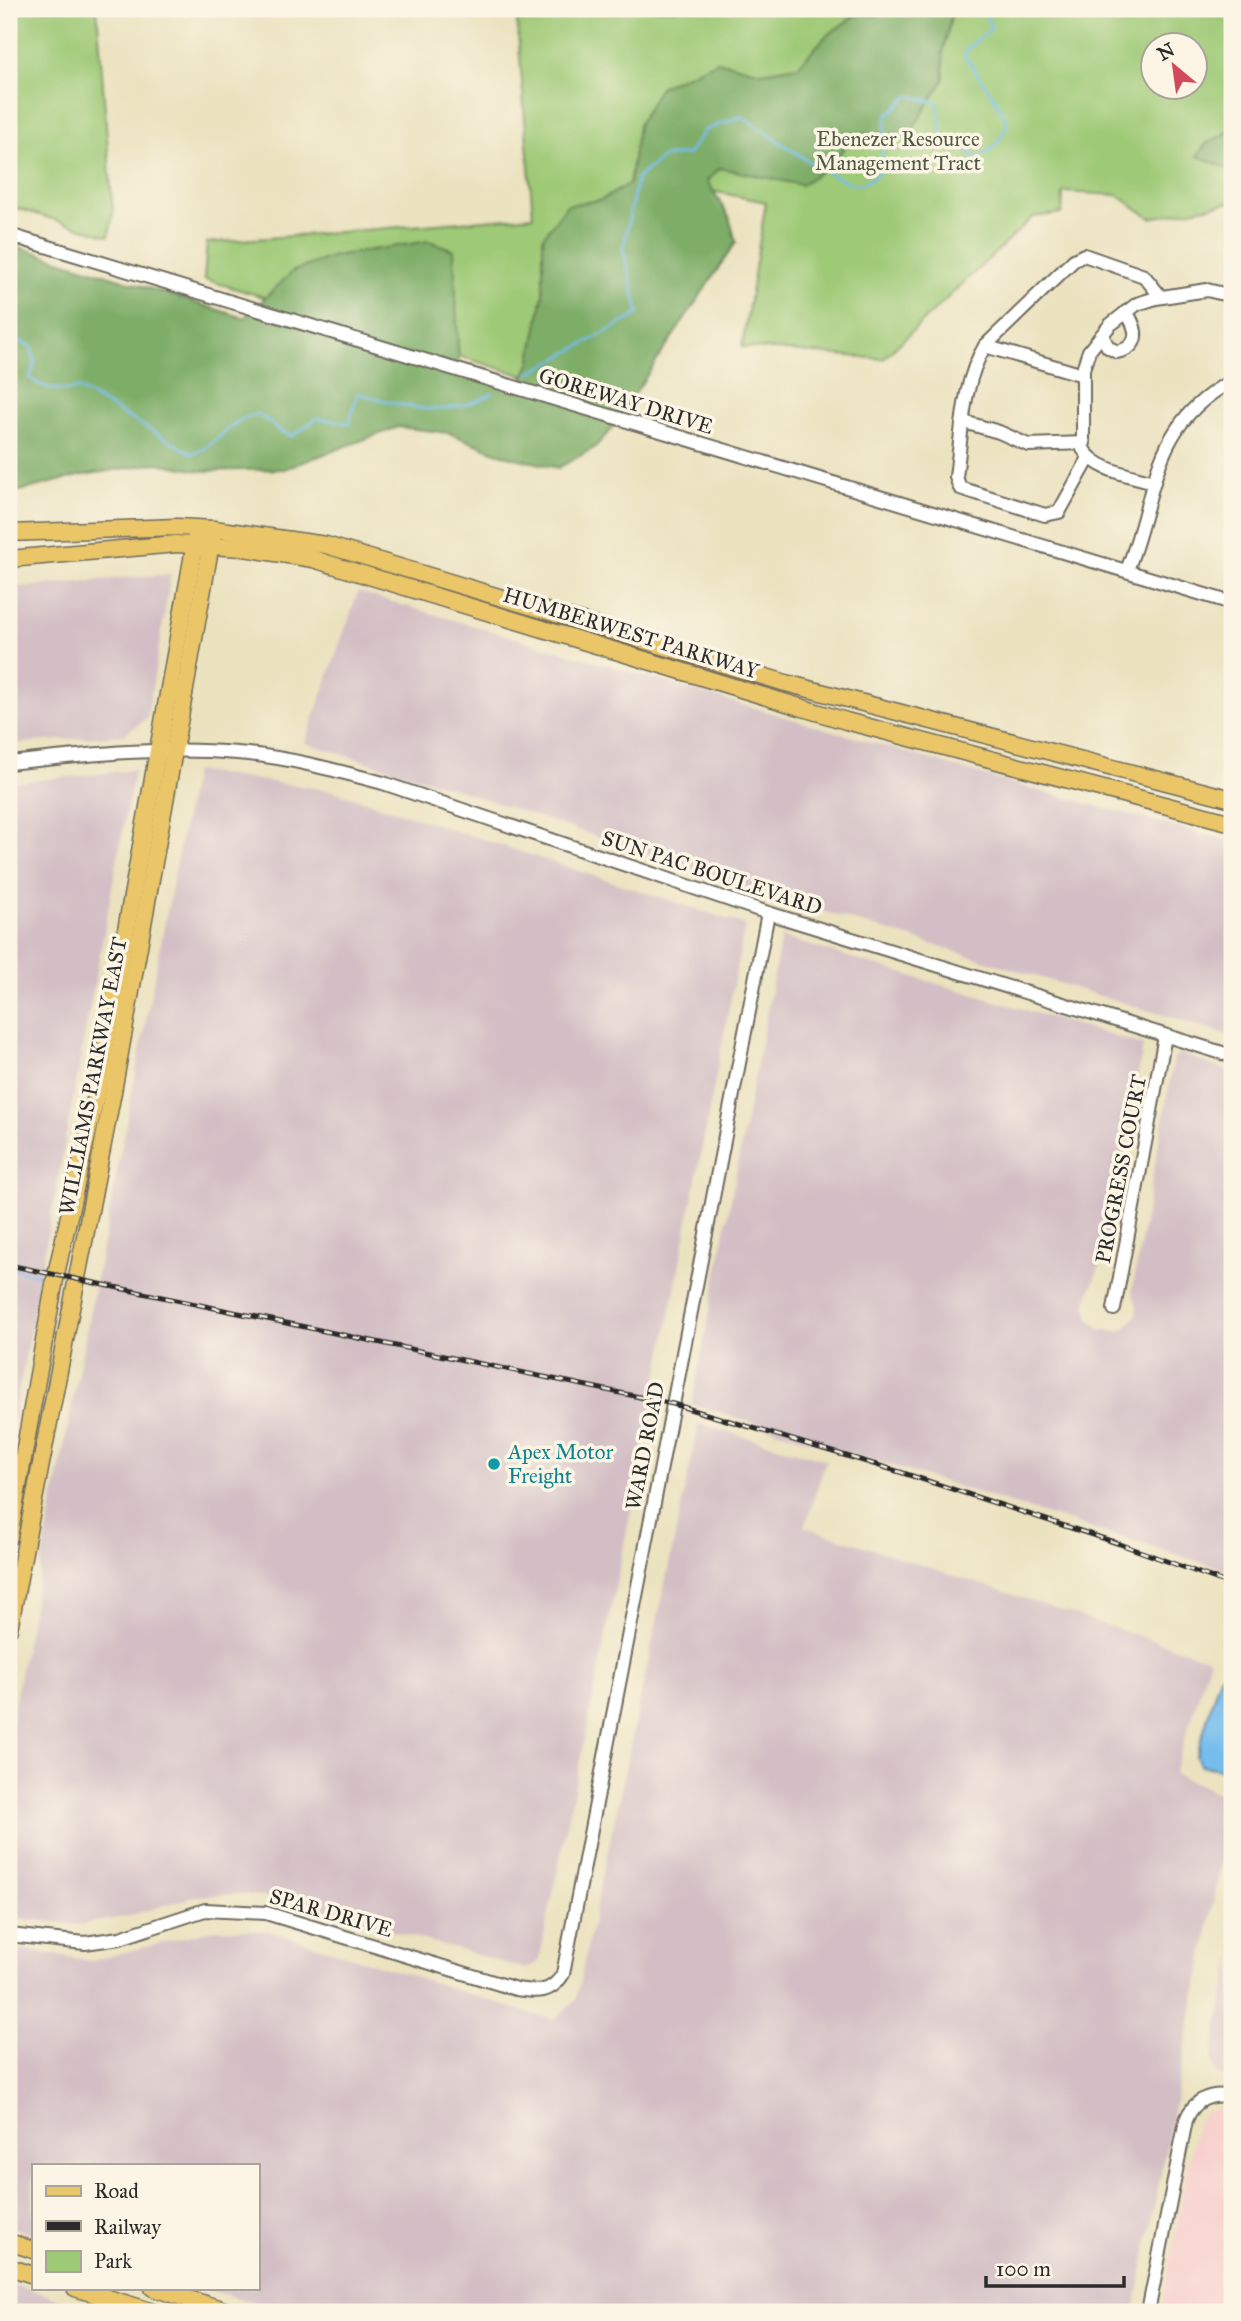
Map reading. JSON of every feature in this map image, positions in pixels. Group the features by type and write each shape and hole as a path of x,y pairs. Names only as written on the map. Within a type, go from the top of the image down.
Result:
{"main road":[{"name":"HUMBERWEST PARKWAY","path":"9,533 205,529 326,545 786,683 1232,799"},
{"name":"WILLIAMS PARKWAY EAST","path":"9,1537 56,1274 98,1087 194,545 205,529"},
{"name":"WILLIAMS PARKWAY EAST","path":"9,1629 175,752 211,546 205,529"},
{"name":"HUMBERWEST PARKWAY","path":"9,559 138,546 194,545 279,553 351,568 846,721 1232,823"},
{"path":"9,2242 32,2250"},
{"path":"9,2267 32,2275"},
{"path":"82,2290 153,2312"},
{"path":"160,2290 231,2312"}],"street":[{"name":"GOREWAY DRIVE","path":"9,235 1232,603"},
{"path":"1089,458 1059,512 1045,514 960,488 956,477 975,361 985,345 1074,260 1084,255 1144,276 1161,297"},
{"path":"1154,482 1104,467 1089,458 1084,443 1083,375 1089,351 1102,335 1137,304 1161,297 1232,289"},
{"path":"1102,335 1108,347 1117,352 1129,349 1135,343 1136,334 1126,312"},
{"path":"985,345 1083,375"},
{"path":"1127,570 1168,439 1182,419 1204,398 1232,381"},
{"path":"964,422 1028,445 1084,443"},
{"name":"SUN PAC BOULEVARD","path":"9,763 120,751 236,752 276,758 371,780 768,913 1232,1056"},
{"name":"WARD ROAD","path":"557,1984 564,1974 768,913"},
{"name":"PROGRESS COURT","path":"1114,1309 1165,1036"},
{"name":"SPAR DRIVE","path":"9,1935 85,1943 120,1938 205,1910 255,1912 299,1922 516,1989 537,1992 550,1990 557,1984"},
{"path":"1148,2312 1186,2119 1194,2105 1209,2096 1232,2097"}],"shaded area":[{"path":"171,574 147,718 124,735 9,744 9,588"},
{"path":"358,592 1017,785 1232,842 1232,1036 770,895 450,787 305,743"},
{"path":"134,770 9,1443 9,783"},
{"path":"194,771 334,791 745,925 650,1418 539,1961 526,1969 288,1901 244,1894 195,1896 128,1916 79,1925 9,1917 9,1731"},
{"path":"781,937 1143,1045 1109,1243 1086,1302 1089,1319 1101,1330 1118,1331 1126,1328 1136,1315 1137,1306 1132,1291 1174,1058 1180,1054 1232,1072 1232,1572 692,1404"},
{"path":"699,1424 826,1460 805,1527 1210,1659 1174,1774 1232,1799 1232,1807 1134,2312 289,2312 208,2290 259,2290 259,2164 32,2164 32,2234 9,2227 9,1947 91,1961 216,1929 269,1931 536,2015 554,2019 576,2000"},
{"path":"1232,1956 1232,2080 1216,2074 1212,2057"},
{"path":"1220,2107 1232,2110 1232,2312 1160,2312 1196,2124 1205,2112"},
{"path":"9,2283 44,2294 97,2312 9,2312"}],"green space":[{"path":"9,9 97,9 113,213 109,236 9,206"},
{"name":"Ebenezer Resource Management Tract","path":"516,9 1232,9 1232,202 1151,218 1117,195 1063,192 1062,213 1033,217 883,359 742,347 766,202 677,184 631,408 204,279 207,243 533,216"},
{"path":"883,9 953,9 943,51 944,79 909,135 855,133 834,162 801,185 720,168 707,181 729,217 736,242 609,432 594,448 558,468 503,455 449,433 398,427 284,469 200,471 157,463 78,476 16,492 9,490 9,244 244,318 293,271 334,256 429,241 454,250 459,367 518,389 530,364 543,295 543,237 567,205 601,200 629,184 638,125 660,87 718,61 761,72 798,66 826,36 857,14 879,15"},
{"path":"1232,130 1232,170 1197,156 1206,144"}],"water":[{"path":"1225,1668 1232,1670 1232,1766 1224,1770 1200,1765 1196,1757 1218,1682"}],"waterway":[{"path":"528,374 639,314 623,249 637,178 663,157 688,154 705,130 742,116 817,166 847,182 857,184 867,181 880,171 887,115 909,96 937,102 943,138 979,158 996,145 1008,124 995,99 965,56 966,50 991,29 984,9"},
{"path":"9,317 18,341 31,346 35,363 30,378 53,389 79,389 193,454 247,417 258,414 282,432 293,436 317,418 349,423 358,393 426,409 458,406 493,393"},
{"path":"9,1268 40,1275"}],"railway":[{"path":"9,1265 673,1404 900,1472 1120,1544 1232,1585"}],"place":[{"name":"Apex Motor Freight","path":"494,1464"}]}
